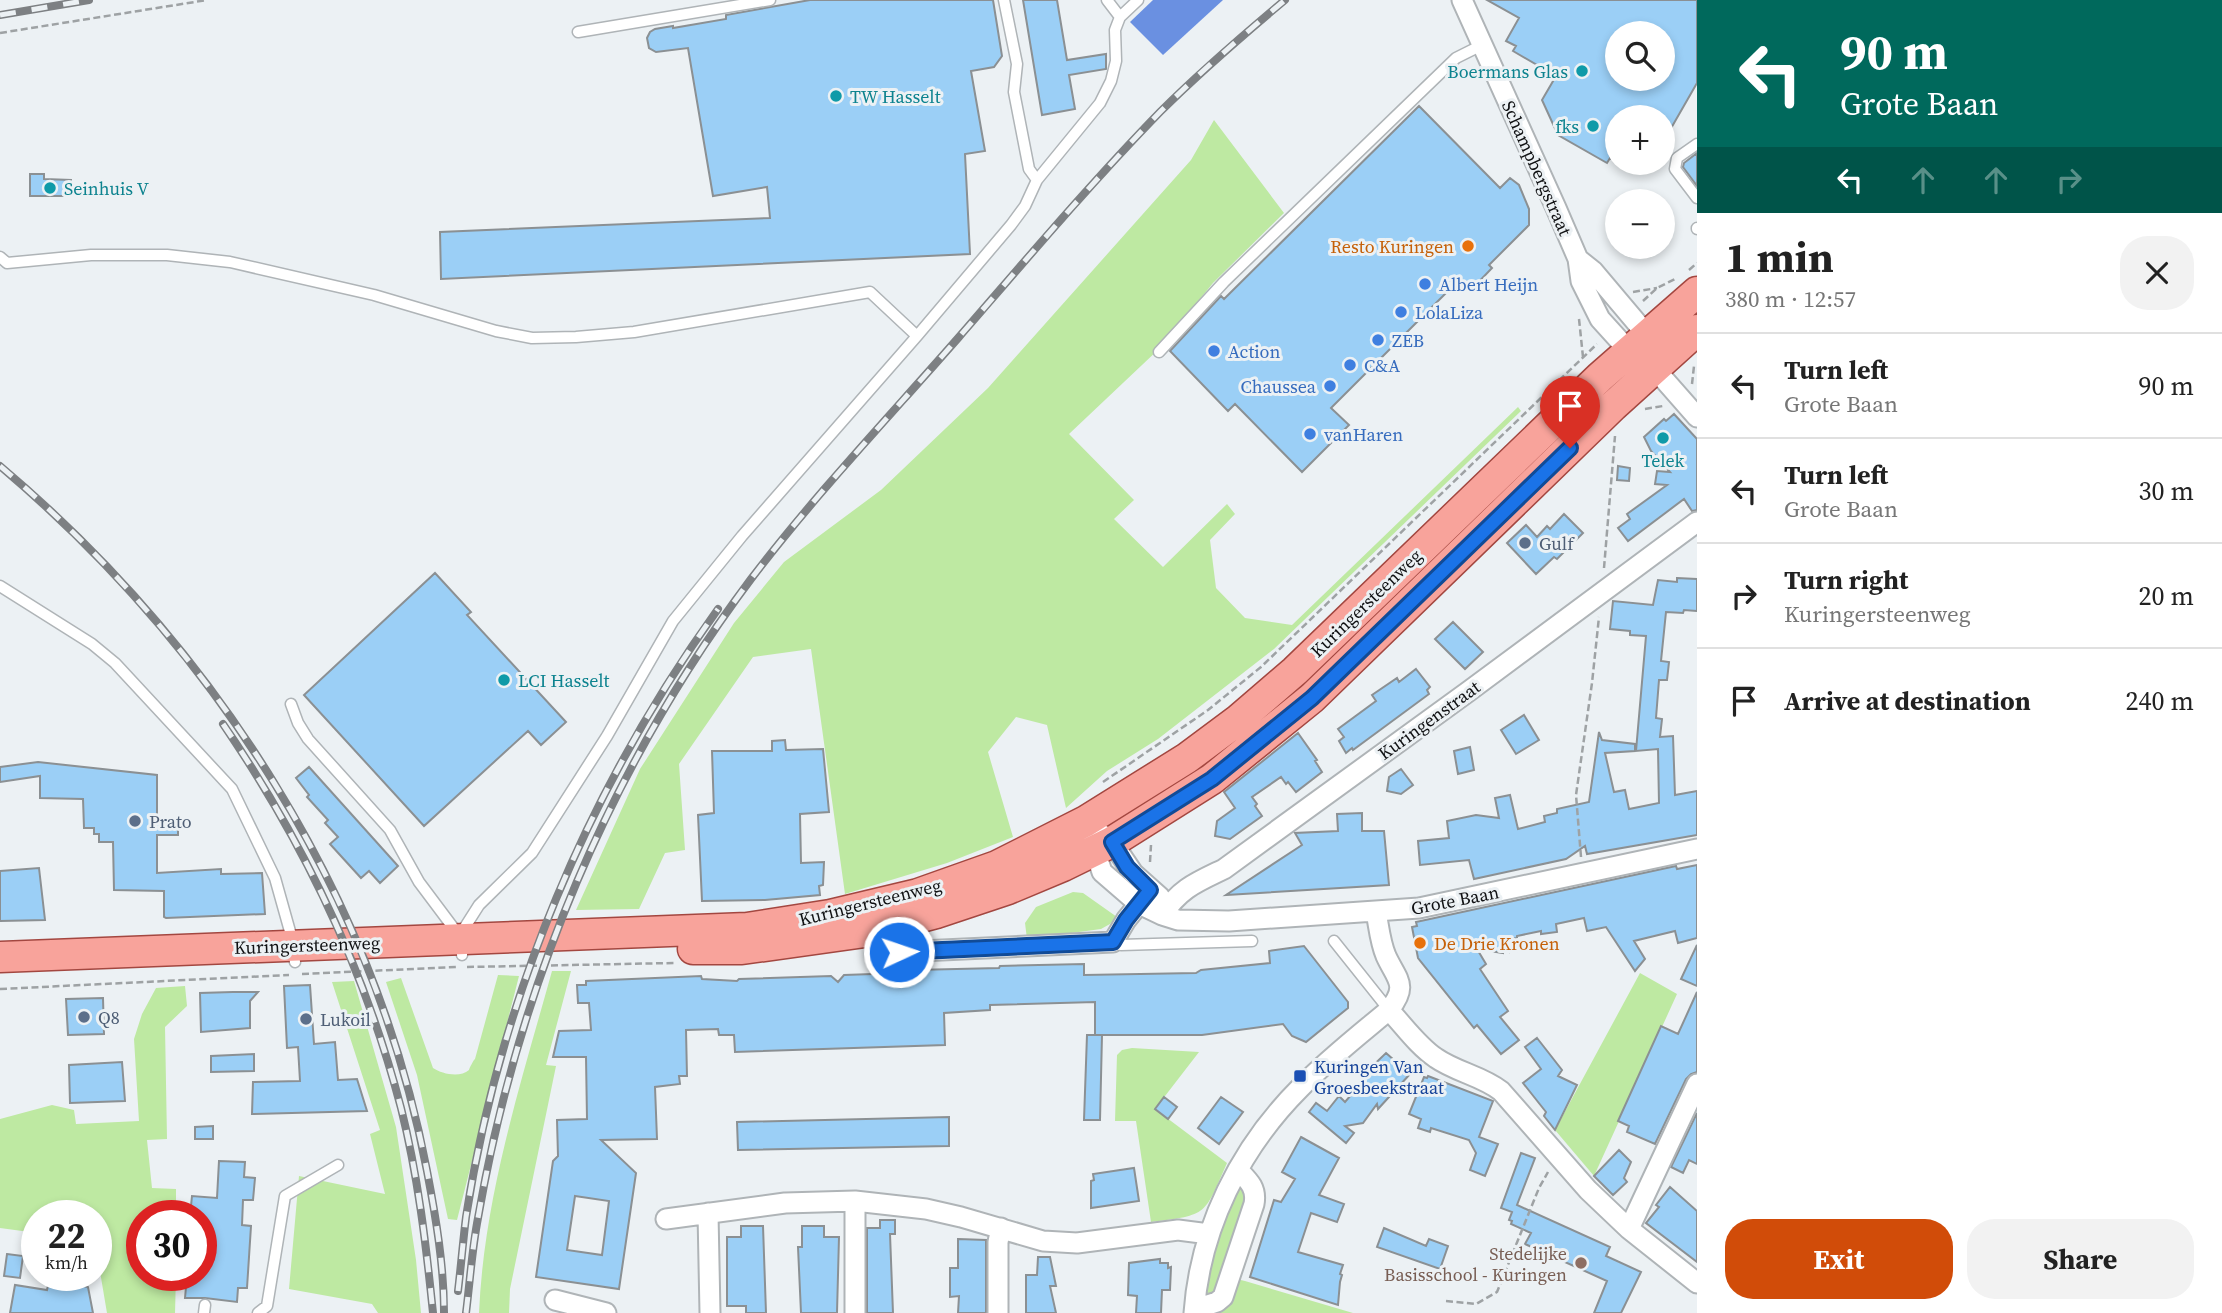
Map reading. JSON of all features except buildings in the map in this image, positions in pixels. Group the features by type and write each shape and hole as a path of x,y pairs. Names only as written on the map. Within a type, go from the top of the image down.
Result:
{"main road":[{"name":"Kuringersteenweg","path":"0,975 294,954 734,928 830,915 918,894 997,866 1086,821 1187,758 1238,720 1286,679 1629,333 1697,292"},
{"name":"Kuringersteenweg","path":"462,946 742,949 865,932 936,913 1008,889 1104,846 1212,779 1312,698 1654,368 1697,330"},
{"name":"Kuringersteenweg","path":"0,957 294,954"}],"street":[{"name":"Schampbergstraat","path":"1462,0 1578,259 1581,281 1600,318 1629,333"},
{"path":"1629,333 1654,368 1697,417"},
{"name":"Kuringenstraat","path":"1166,910 1186,887 1224,869 1697,522"},
{"name":"Grote Baan","path":"1086,821 1104,846 1102,872 1178,920 1419,908 1697,849"},
{"path":"899,952 1113,942 1126,920 1145,897"},
{"path":"1194,1311 1209,1234 1225,1192 1264,1130 1298,1089 1397,1000 1400,981 1382,945 1376,912"},
{"path":"1389,1010 1421,1046 1438,1059 1490,1083 1501,1091 1588,1191 1629,1229 1697,1283"},
{"path":"1629,1229 1697,1083"},
{"path":"1194,1311 1223,1297 1254,1204 1256,1194 1251,1183 1238,1170"},
{"path":"666,1219 785,1203 855,1201 926,1209 1043,1241 1077,1243 1178,1230 1209,1234"},
{"path":"855,1201 855,1313"},
{"path":"708,1213 710,1313"},
{"path":"998,1313 998,1242 1001,1228"},
{"path":"555,1300 606,1313"}],"lane":[{"path":"578,32 771,0"},
{"path":"1004,0 1017,64 1014,92 1029,169 1037,180"},
{"path":"1107,0 1120,17"},
{"path":"462,946 465,926 479,905 532,853 607,736 673,621 741,536 1011,225 1037,180 1100,103 1111,81 1116,61 1115,30 1120,17 1138,0"},
{"path":"1159,352 1224,282 1455,58 1482,46"},
{"path":"1697,144 1677,158 1675,169 1697,198"},
{"path":"0,257 7,263 91,255 167,255 230,262 374,295 496,331 532,338 634,332 870,292 917,335"},
{"path":"0,586 92,644 115,663 232,789 275,878 294,954"},
{"path":"291,704 308,739 390,830 419,882 462,946"},
{"path":"1113,942 1121,945 1252,941"},
{"path":"1334,941 1389,1010"},
{"path":"258,1313 267,1306 285,1196 338,1165"}],"path":[{"path":"0,33 207,0"},
{"path":"1099,784 1208,710 1261,667 1629,333 1657,288"},
{"path":"1694,395 1692,381 1695,359"},
{"path":"1583,874 1576,795 1592,683 1616,430"},
{"path":"1446,1301 1476,1304 1497,1292 1539,1188 1557,1157"}],"green space":[{"path":"1214,120 1284,213 1213,283 1160,348 1069,434 1134,500 1114,519 1163,567 1227,504 1235,514 1210,540 1216,588 1245,618 1292,625 1518,407 1521,411 1274,649 1158,739 1107,771 1066,808 1047,725 1016,717 988,752 1013,837 947,863 845,894 811,649 753,657 679,764 685,850 665,853 639,909 576,910 640,769 734,623 784,562 881,490 988,388 1191,160"},
{"path":"1073,892 1083,893 1117,917 1101,929 1027,939 1025,923 1036,907"},
{"path":"552,971 571,971 546,1065 556,1066 510,1289 509,1313 479,1313 482,1269 496,1183"},
{"path":"1640,973 1677,994 1594,1176 1555,1130"},
{"path":"498,975 519,976 457,1220 448,1219 417,1075 386,982 401,978 433,1068 456,1074 469,1070 475,1059"},
{"path":"354,981 396,1127 416,1260 421,1313 378,1313 372,1304 289,1289 299,1176 385,1194 370,1134 380,1130 332,982"},
{"path":"185,986 187,1006 165,1027 167,1139 147,1140 152,1188 176,1189 176,1200 126,1200 126,1291 176,1291 175,1313 107,1313 103,1291 112,1291 112,1200 21,1200 21,1231 0,1228 0,1119 52,1105 74,1110 76,1124 139,1121 134,1039 142,1014 156,988"},
{"path":"1132,1048 1199,1052 1155,1109 1227,1163 1208,1203 1194,1214 1151,1222 1136,1121 1115,1121 1117,1055 1122,1050"},
{"path":"1241,1184 1250,1193 1220,1293 1205,1299 1217,1240"},
{"path":"1232,1278 1245,1281 1353,1313 1206,1313"}],"water":[{"path":"1153,0 1223,0 1163,55 1130,22"}],"railway":[{"path":"0,15 89,0"},
{"path":"466,1313 476,1230 495,1132 518,1047 545,964 577,882 613,803 654,726 700,651 751,579 801,517 1083,195 1175,97 1285,0"},
{"path":"0,466 77,537 149,613 215,695 274,782 325,874 368,970 402,1069 427,1171 441,1260 444,1313"},
{"path":"458,1291 466,1217 481,1135 502,1055 556,898 629,749 718,609"},
{"path":"223,724 280,814 305,861 350,957 369,1006 407,1134 421,1210 433,1313"}],"place":[{"name":"Boermans Glas","path":"1582,71"},
{"name":"TW Hasselt","path":"836,96"},
{"name":"fks","path":"1593,126"},
{"name":"Seinhuis V","path":"50,188"},
{"name":"Resto Kuringen","path":"1468,246"},
{"name":"Albert Heijn","path":"1425,284"},
{"name":"LolaLiza","path":"1401,312"},
{"name":"ZEB","path":"1378,340"},
{"name":"Action","path":"1214,351"},
{"name":"C&A","path":"1350,365"},
{"name":"Chaussea","path":"1330,386"},
{"name":"vanHaren","path":"1310,434"},
{"name":"Telek","path":"1663,438"},
{"name":"Gulf","path":"1525,543"},
{"name":"LCI Hasselt","path":"504,680"},
{"name":"Prato","path":"135,821"},
{"name":"De Drie Kronen","path":"1420,943"},
{"name":"Q8","path":"84,1017"},
{"name":"Lukoil","path":"306,1019"},
{"name":"Kuringen Van Groesbeekstraat","path":"1300,1076"},
{"name":"Stedelijke Basisschool - Kuringen","path":"1581,1263"}],"route":[{"path":"899,952 1113,942 1126,920 1150,890 1127,867 1112,842 1212,779 1312,698 1570,448"}]}
